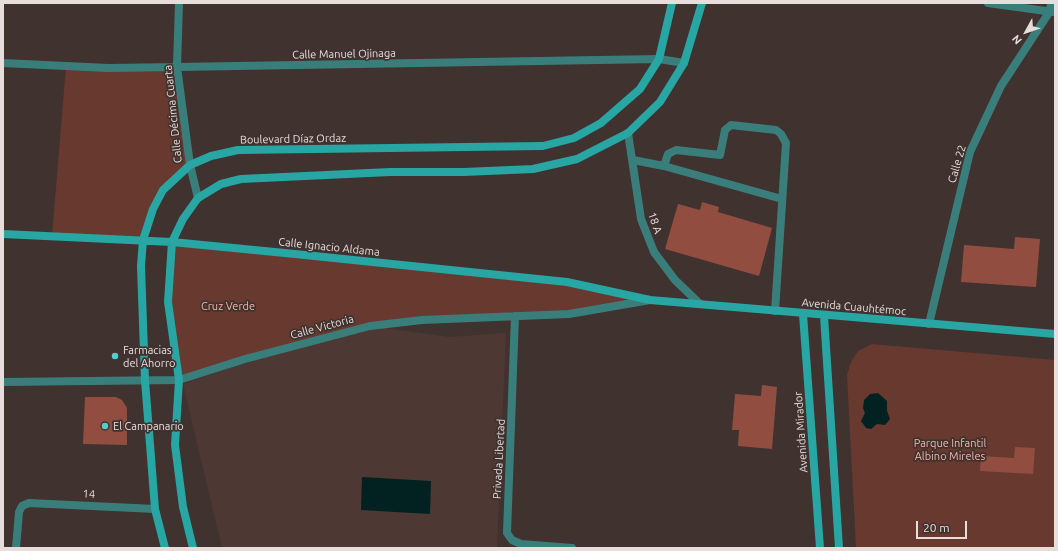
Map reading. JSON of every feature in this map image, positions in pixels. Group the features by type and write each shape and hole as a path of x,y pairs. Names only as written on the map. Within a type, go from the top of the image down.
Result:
{"main road":[{"name":"Boulevard Díaz Ordaz","path":"166,548 155,509 145,380 141,266 143,240 153,209 163,190 190,165 211,156 238,150 543,146 574,138 601,123 640,89 659,59 672,3"},
{"path":"193,548 183,507 175,445 179,380 168,302 172,242 183,219 198,198 221,184 241,180 390,172 464,172 533,169 578,159 628,133 660,102 684,64 702,3"},
{"name":"Calle Ignacio Aldama","path":"3,234 172,242 567,282 650,300"},
{"name":"Avenida Cuauhtémoc","path":"650,300 824,316 1055,334"},
{"name":"Avenida Mirador","path":"804,314 820,548"},
{"path":"824,316 839,548"}],"street":[{"name":"Calle Décima Cuarta","path":"179,3 178,67 190,165 198,198"},
{"path":"988,3 1052,9"},
{"name":"Calle 22","path":"929,324 970,152 1001,86 1052,9"},
{"name":"Calle Manuel Ojinaga","path":"3,63 108,68 659,59 684,64"},
{"path":"664,166 668,154 676,150 720,155 725,130 731,125 776,130 781,134 786,143 775,311"},
{"name":"18 A","path":"628,133 641,219 654,252 675,280 700,304"},
{"path":"633,160 664,166 782,199"},
{"name":"Calle Victoria","path":"3,382 179,380 246,359 370,326 422,320 569,314 650,300"},
{"name":"Privada Libertad","path":"515,316 507,533 512,540 521,544 572,548"},
{"name":"14","path":"16,548 19,512 22,506 29,502 155,509"}],"shaded area":[{"path":"370,326 450,337 506,333 497,548 222,548 183,384 291,347"}],"green space":[{"path":"66,66 177,67 190,165 163,190 143,240 52,236"},
{"name":"Cruz Verde","path":"172,242 567,282 650,300 569,314 370,326 179,380 168,302"},
{"name":"Parque Infantil Albino Mireles","path":"872,344 1055,360 1055,548 856,548 847,375 851,362 858,351"}],"water":[{"path":"878,393 887,401 887,411 890,419 885,425 877,424 871,429 866,428 861,421 865,413 863,408 864,400 870,394"},
{"path":"362,477 431,481 430,514 361,510"}],"building":[{"path":"702,202 719,207 718,212 772,228 759,276 665,249 678,204 700,210"},
{"path":"1015,237 1040,239 1036,287 961,282 964,245 1014,249"},
{"path":"762,385 777,387 772,449 738,446 739,430 732,430 735,394 761,396"},
{"name":"El Campanario","path":"85,397 116,397 122,400 127,408 127,445 83,444"},
{"path":"1015,447 1035,448 1033,474 980,471 981,456 1014,458"}],"place":[{"name":"Farmacias del Ahorro","path":"115,356"},
{"name":"El Campanario","path":"105,426"}]}
